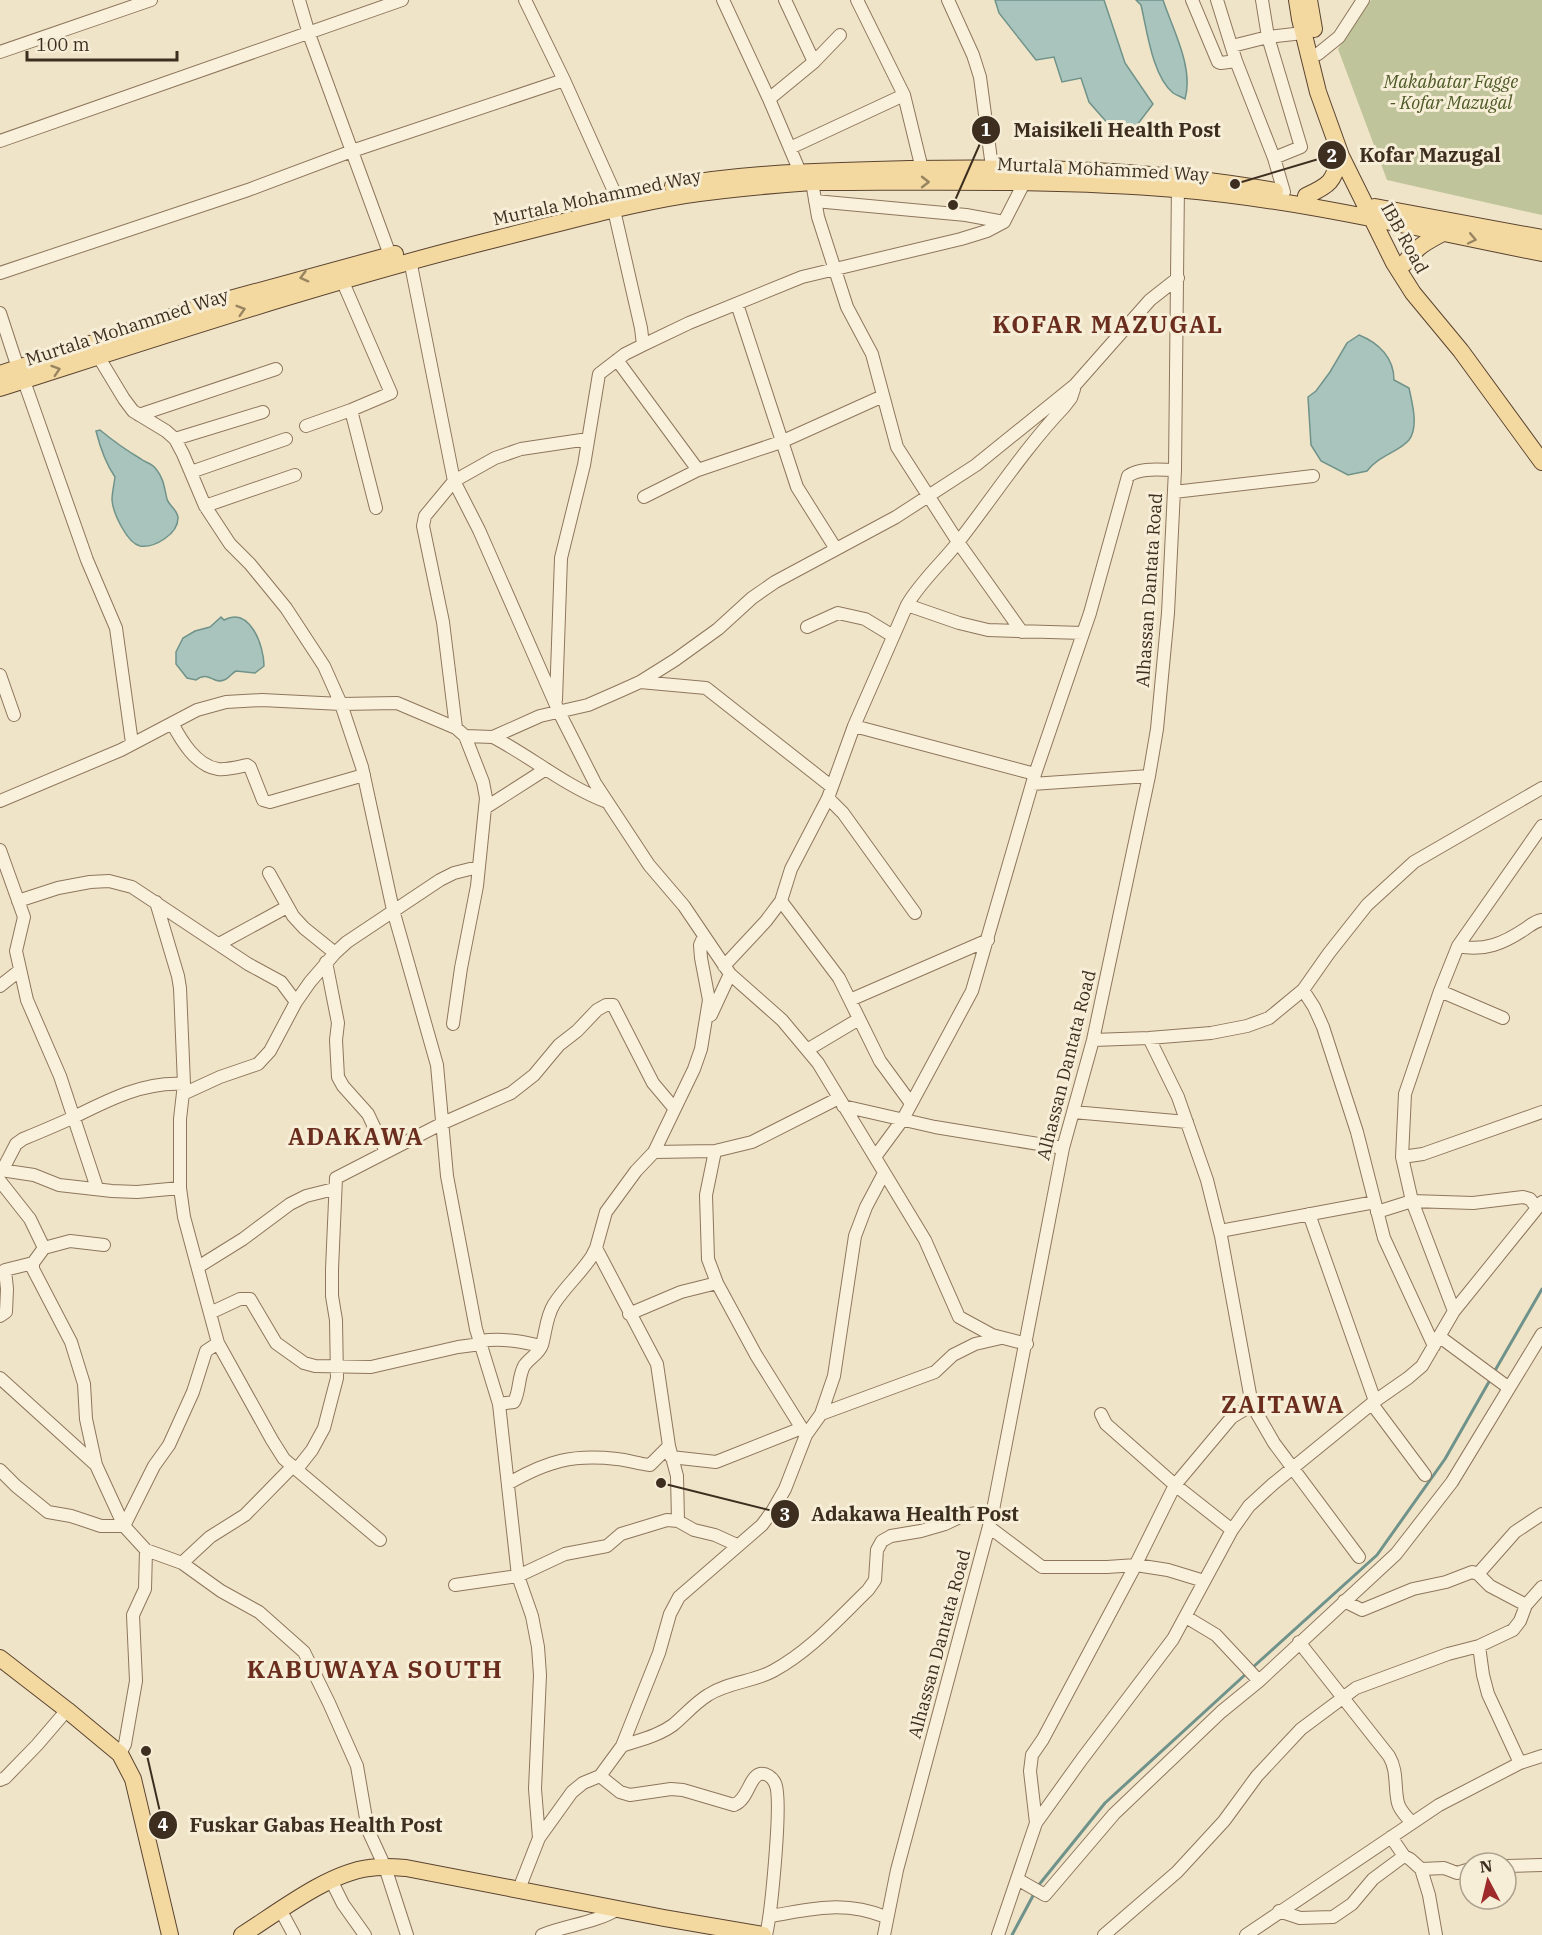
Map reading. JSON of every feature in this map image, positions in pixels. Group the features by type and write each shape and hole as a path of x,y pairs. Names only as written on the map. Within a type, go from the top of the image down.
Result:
{"main road":[{"name":"IBB Road","path":"1297,0 1318,92 1341,156 1405,264 1430,299 1476,355 1542,446"},
{"name":"IBB Road","path":"1309,0 1318,54 1337,115 1374,213 1403,279 1461,351 1542,462"},
{"path":"1306,196 1329,184 1341,156"},
{"name":"Murtala Mohammed Way","path":"0,374 21,374 98,356 410,260 700,182 992,167 1284,192 1374,213 1443,233 1542,253"},
{"name":"Murtala Mohammed Way","path":"806,177 1023,183 1178,183 1277,202 1374,213 1542,238"},
{"name":"Murtala Mohammed Way","path":"0,388 21,374 208,305 390,255 616,204"},
{"path":"1405,264 1424,242 1443,233"},
{"path":"0,1658 68,1710 120,1754 133,1779 170,1935"},
{"path":"252,1932 331,1880 353,1872 385,1867 406,1868 762,1935"}],"street":[{"path":"0,52 151,0"},
{"path":"299,0 309,34 390,255"},
{"path":"0,141 402,0"},
{"path":"525,0 564,80 616,204 643,345"},
{"path":"723,0 790,148 806,177 847,307 872,354 897,447 958,542 1022,632"},
{"path":"784,0 814,62"},
{"path":"857,0 904,95 922,169"},
{"path":"948,0 973,55 980,77 992,167"},
{"path":"1192,0 1218,62 1236,61"},
{"path":"1218,0 1236,61 1274,158 1284,192"},
{"path":"1262,0 1268,37 1301,147 1274,158"},
{"path":"1318,54 1339,37 1363,0"},
{"path":"1232,46 1268,37 1303,33"},
{"path":"769,99 814,62 840,35"},
{"path":"0,273 564,80"},
{"path":"790,148 904,95"},
{"path":"557,708 561,558 584,465 597,380 604,369 643,345 802,277 987,231 1004,222 1023,183"},
{"name":"Alhassan Dantata Road","path":"884,1935 897,1870 991,1521 1027,1344 1063,1148 1093,1040 1157,729 1168,613 1175,470 1178,183"},
{"path":"815,201 966,215 1004,222"},
{"path":"410,260 454,481 479,530 557,708 595,783 648,865 684,906 727,970 782,1020 818,1063 925,1240 959,1317 1001,1338 1027,1344"},
{"path":"493,737 557,708 588,705 640,682 718,629 752,598 775,582 929,497 976,465 1075,385 1150,300 1178,279"},
{"path":"306,426 391,393 342,280"},
{"path":"736,304 797,487 836,549"},
{"path":"0,313 87,560 116,628 132,743"},
{"path":"98,356 124,399 139,415 175,439 205,506 230,544 250,564 286,608 324,666 341,704 364,776 393,910 429,1040 435,1053 448,1184 481,1342 499,1404 518,1576 532,1616 540,1675 536,1789 539,1838"},
{"path":"617,360 698,470"},
{"path":"139,415 276,369"},
{"path":"706,1024 727,970 781,901 791,869 830,792 854,726 907,605 918,586 958,542 1015,466 1071,398 1075,385"},
{"path":"644,497 698,470 781,442 884,396"},
{"path":"351,410 376,508"},
{"path":"175,439 263,412"},
{"path":"453,1024 477,886 485,808 483,782 460,732 443,622 423,526 424,516 454,481 495,458 521,448 588,439"},
{"path":"191,472 286,440"},
{"path":"875,1157 903,1119 910,1102 972,991 1034,779 1083,633 1128,476 1143,470 1175,470"},
{"path":"205,506 295,475"},
{"path":"1174,492 1313,476"},
{"path":"907,605 979,627 1022,632 1083,633"},
{"path":"807,627 838,613 866,619 893,636"},
{"path":"0,675 14,715"},
{"path":"640,682 706,688 830,792 915,913"},
{"path":"0,801 121,750 197,710 226,702 262,700 341,704 397,703 460,732 493,737 572,786 607,802"},
{"path":"171,723 184,743 208,766 218,769 247,765 250,767 263,800 270,802 364,776"},
{"path":"854,726 1034,779 1149,776"},
{"path":"485,808 546,769"},
{"path":"1093,1040 1211,1033 1258,1024 1269,1018 1303,990 1367,905 1414,862 1542,788"},
{"path":"1454,1311 1412,1201 1402,1157 1405,1094 1458,946 1542,826"},
{"path":"0,850 24,917 16,951 27,1000 60,1077 97,1188"},
{"path":"1,1174 16,1144 74,1117 141,1089 156,1085 183,1089 258,1064 270,1051 296,1002 330,958 393,910 440,880 453,873 478,867"},
{"path":"269,873 287,907 330,958 338,1023 336,1040 339,1077 343,1086 368,1114 386,1152"},
{"path":"18,901 58,888 90,882 109,881 132,887 248,964 281,982 296,1002"},
{"path":"781,901 839,978 880,1061 910,1102"},
{"path":"156,902 178,976 183,1089 180,1119 180,1188 184,1217 218,1343 284,1458 380,1540"},
{"path":"219,944 287,907"},
{"path":"1458,946 1472,949 1490,947 1534,922 1542,920"},
{"path":"499,1404 514,1402 518,1395 521,1372 529,1358 537,1353 541,1346 545,1326 555,1303 586,1265 596,1248 606,1212 636,1171 654,1152 694,1069 701,1049 709,1000 700,945 704,936"},
{"path":"850,1000 988,940"},
{"path":"0,986 19,971"},
{"path":"1303,990 1323,1026 1357,1132 1384,1238 1437,1341 1506,1385"},
{"path":"1440,991 1503,1018"},
{"path":"182,1563 210,1538 245,1515 295,1468 312,1450 324,1428 337,1378 336,1320 332,1296 336,1178 443,1123 511,1093 534,1075 554,1051 597,1010 613,1005 653,1083 674,1108"},
{"path":"807,1050 859,1019"},
{"path":"1149,1038 1178,1097 1207,1180 1220,1231 1252,1405 1274,1443 1359,1557"},
{"path":"654,1152 715,1151 752,1142 841,1102 935,1127 1063,1148"},
{"path":"1073,1112 1187,1122"},
{"path":"1402,1157 1423,1154 1542,1112"},
{"path":"715,1151 706,1195 708,1259 717,1282 756,1355 804,1431"},
{"path":"821,1414 834,1376 855,1236 866,1207 884,1173"},
{"path":"1,1174 34,1175 58,1185 112,1191 137,1192 180,1188"},
{"path":"1,1174 30,1219 44,1248"},
{"path":"198,1267 243,1239 290,1204 306,1196 334,1189"},
{"path":"998,1935 1036,1823 1173,1639 1232,1530 1249,1506 1373,1402 1422,1366 1454,1311 1539,1205 1523,1197 1473,1203 1412,1201 1309,1214 1220,1231"},
{"path":"1309,1214 1373,1402 1425,1475"},
{"path":"104,1245 70,1241 44,1248 33,1263 33,1269 71,1342 84,1384 86,1419 96,1466 124,1526 146,1550 182,1563 221,1591 259,1612 304,1653 357,1766 368,1830 385,1867 407,1935"},
{"path":"596,1248 657,1364 670,1452 677,1476 678,1521"},
{"path":"0,1316 6,1312 5,1270 33,1263"},
{"path":"629,1314 681,1292 717,1282"},
{"path":"210,1313 240,1299 250,1299 276,1343 304,1363 315,1366 370,1367 495,1339 517,1340 541,1346"},
{"path":"1017,1879 1038,1892 1114,1814 1221,1712 1253,1675 1299,1642 1396,1554 1452,1482 1506,1385 1542,1334"},
{"path":"509,1483 544,1464 572,1458 604,1458 650,1465 670,1452 716,1462 804,1431 821,1414 935,1372 953,1355 975,1344 1001,1338"},
{"path":"124,1526 154,1466 170,1445 180,1424 206,1351 218,1343"},
{"path":"0,1378 96,1466"},
{"path":"1036,1823 1030,1771 1032,1755 1043,1739 1136,1565 1175,1485 1232,1417 1252,1405"},
{"path":"1101,1414 1106,1424 1175,1485 1232,1530"},
{"path":"519,1889 539,1838 572,1792 583,1783 600,1776 622,1746 659,1653 670,1614 679,1598 762,1525 785,1489 804,1431"},
{"path":"0,1470 48,1512 71,1516 101,1526 124,1526"},
{"path":"622,1746 657,1734 672,1725 708,1695 771,1672 800,1654 868,1590 875,1580 877,1550 882,1540 937,1526 964,1515 977,1513 991,1521 1042,1567 1136,1565 1168,1570 1204,1581"},
{"path":"1478,1574 1515,1532 1542,1514"},
{"path":"455,1585 518,1576 565,1554 608,1546 621,1534 667,1520 678,1521 694,1530 715,1535 737,1545"},
{"path":"120,1754 125,1744 136,1681 133,1615 146,1589 146,1550"},
{"path":"1344,1601 1362,1610 1469,1572 1478,1574 1490,1586 1526,1605"},
{"path":"1104,1935 1177,1872 1224,1821 1257,1776 1301,1729 1356,1688 1437,1657 1479,1646 1513,1630 1520,1621 1526,1605 1542,1587"},
{"path":"1186,1617 1216,1635 1253,1675"},
{"path":"1299,1642 1389,1756 1396,1775 1398,1802 1401,1810 1412,1823"},
{"path":"1479,1646 1488,1694 1520,1763"},
{"path":"0,1780 37,1745 68,1710"},
{"path":"1246,1935 1439,1805 1520,1763 1542,1756"},
{"path":"600,1776 620,1792 630,1795 671,1789 683,1790 734,1805 743,1799 756,1776 761,1774 769,1776 774,1781 778,1793 770,1916 762,1935"},
{"path":"1391,1837 1404,1856 1421,1869 1430,1894 1436,1935"},
{"path":"1279,1911 1300,1918 1333,1917 1352,1904 1373,1879 1404,1856"},
{"path":"1518,1866 1542,1865"},
{"path":"1421,1869 1444,1868 1458,1873"},
{"path":"331,1880 343,1904 365,1935"},
{"path":"770,1916 832,1906 865,1909 886,1917"},
{"path":"542,1935 562,1927 605,1917 618,1909"},
{"path":"281,1911 294,1935"}],"green space":[{"name":"Makabatar Fagge - Kofar Mazugal","path":"1371,0 1542,0 1542,215 1387,180 1338,49"}],"water":[{"path":"995,0 1104,0 1125,63 1153,104 1137,125 1110,126 1089,102 1081,78 1062,82 1054,57 1036,60 999,13"},
{"path":"1136,0 1163,0 1185,62 1187,87 1185,99 1173,93 1160,75 1151,52 1141,5"},
{"path":"1359,335 1373,342 1384,352 1391,365 1394,380 1409,388 1414,428 1405,444 1377,461 1367,471 1348,475 1321,461 1311,445 1308,397 1316,391 1330,372 1347,343"},
{"path":"100,430 125,449 153,465 161,476 167,499 178,518 174,529 165,539 152,545 140,546 130,539 121,527 112,500 115,477 99,443 96,431"},
{"path":"221,617 224,620 233,617 241,618 248,623 258,639 264,666 255,673 236,671 220,681 204,676 196,680 187,678 176,664 176,652 183,638 195,631 210,627"}],"waterway":[{"path":"1493,1374 1542,1289"},
{"path":"1252,1668 1377,1555 1445,1459 1490,1380"},
{"path":"1038,1886 1105,1803 1247,1673"},
{"path":"1012,1935 1035,1892"}],"place":[{"name":"Kofar Mazugal","path":"1235,184"},
{"name":"Maisikeli Health Post","path":"953,205"},
{"name":"Adakawa Health Post","path":"661,1483"},
{"name":"Fuskar Gabas Health Post","path":"146,1751"}],"district":[{"name":"KOFAR MAZUGAL","path":"1108,324"},
{"name":"ADAKAWA","path":"356,1136"},
{"name":"ZAITAWA","path":"1283,1404"},
{"name":"KABUWAYA SOUTH","path":"375,1669"}]}
